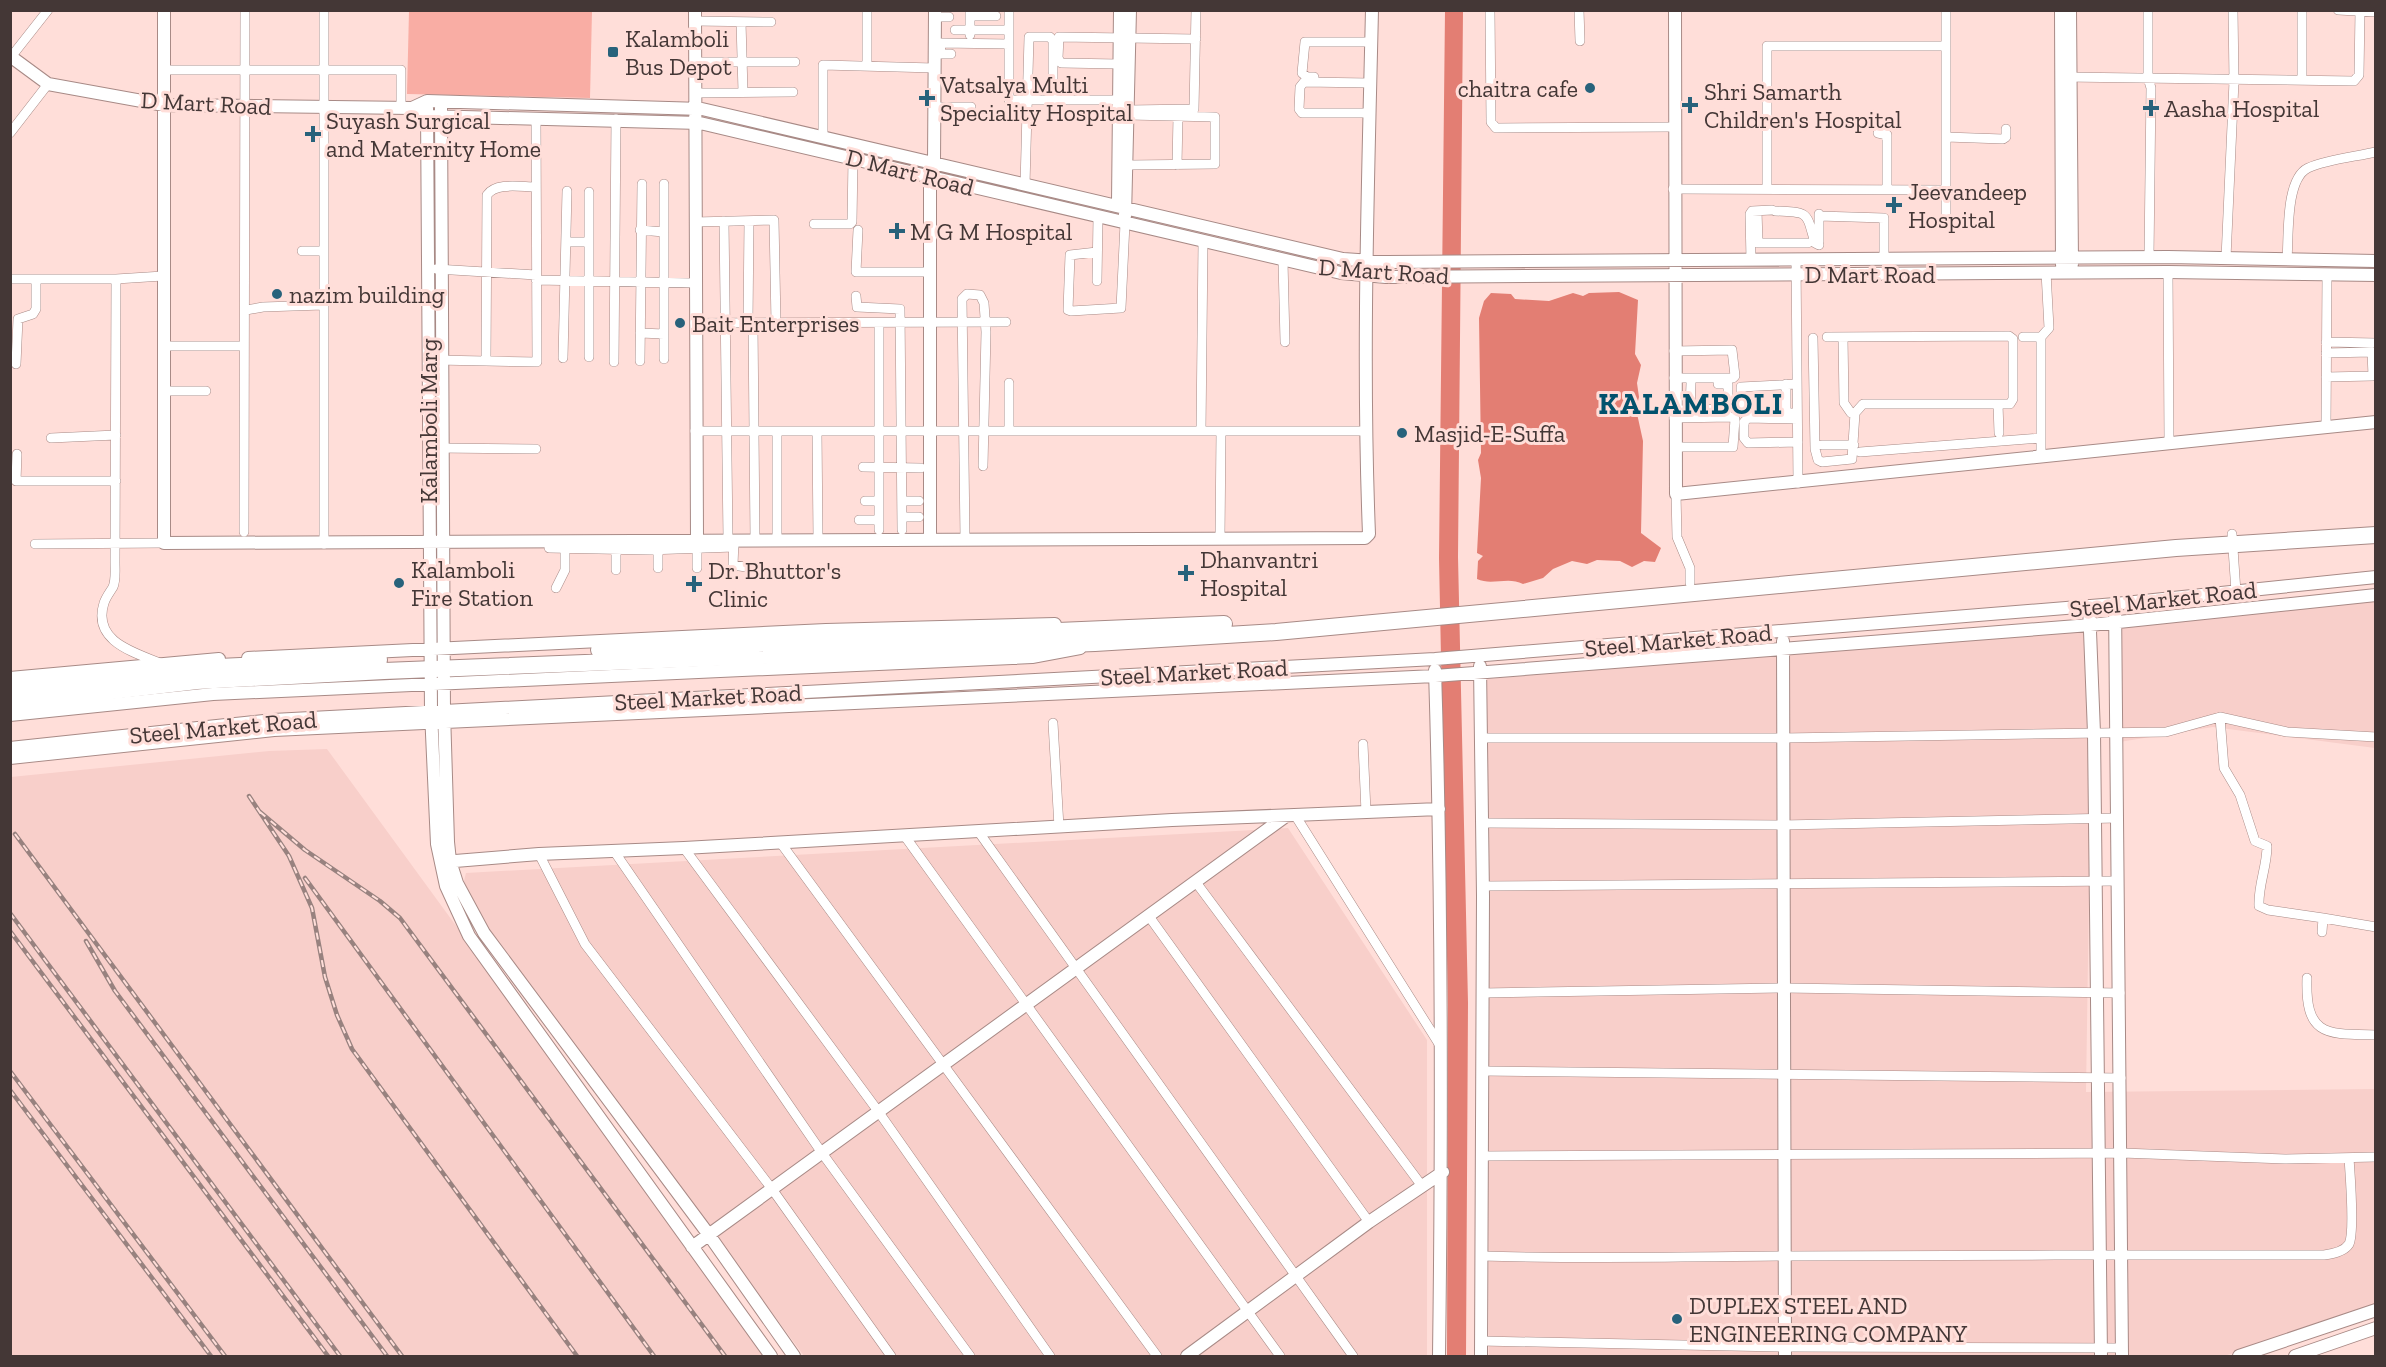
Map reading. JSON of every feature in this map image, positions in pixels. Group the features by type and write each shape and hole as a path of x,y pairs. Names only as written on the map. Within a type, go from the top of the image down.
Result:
{"highway":[{"path":"10,703 197,681 437,664 1097,636 1276,632 1482,608 2376,524"},
{"path":"1482,608 1690,583 2233,539 2376,535"},
{"path":"10,690 219,667 437,664"}],"street":[{"path":"11,57 48,10"},
{"path":"164,10 164,543"},
{"path":"244,532 245,10"},
{"path":"324,10 324,544"},
{"path":"757,10 757,22"},
{"path":"867,10 867,66"},
{"path":"1009,10 1009,100 1053,99 1194,109 1196,10"},
{"path":"1097,252 1070,255 1068,310 1121,308 1122,208 1127,106 1125,37 1120,10"},
{"path":"1122,208 1129,165 1124,145 1127,106 1119,64 1130,10"},
{"path":"35,544 442,542 657,545 755,539 1367,537 1365,261 1372,10"},
{"path":"1490,10 1491,122 1496,128 1674,127"},
{"path":"1579,10 1580,41"},
{"path":"1675,10 1673,189 1677,537 1690,568 1690,583"},
{"path":"1946,10 1946,218"},
{"path":"2061,10 2066,77"},
{"path":"2067,272 2066,77 2070,10"},
{"path":"2148,10 2148,78 2151,88 2149,258"},
{"path":"2226,258 2234,81 2233,10"},
{"path":"2302,10 2302,80"},
{"path":"2338,10 2376,12"},
{"path":"2066,77 2349,81 2357,78 2360,11"},
{"path":"970,44 970,13 996,16"},
{"path":"698,568 695,431 695,16 741,22 771,22"},
{"path":"930,539 930,177 934,162 934,68 942,21 970,30 1009,30"},
{"path":"741,22 742,92"},
{"path":"1119,64 1061,63 1058,58 1058,40 1064,36 1196,39"},
{"path":"1025,185 1028,40 1031,37 1050,37 1053,41 1053,99"},
{"path":"1370,80 1304,75 1303,44 1308,42 1371,42"},
{"path":"937,54 941,43 1009,44"},
{"path":"1767,189 1767,46 1946,46"},
{"path":"937,54 951,54"},
{"name":"D Mart Road","path":"11,57 48,84 164,105 406,108 427,101 695,108 934,162 1315,254 1365,261 2067,258 2376,261"},
{"path":"695,62 795,62"},
{"path":"823,137 823,65 934,68"},
{"path":"164,69 401,70 406,108"},
{"path":"1369,113 1302,113 1299,109 1300,87 1304,82 1370,80"},
{"path":"10,133 48,84"},
{"path":"695,93 793,92"},
{"name":"Kalamboli Marg","path":"427,101 429,542 437,664"},
{"name":"Kalamboli Marg","path":"437,664 442,542 441,102"},
{"path":"591,118 592,104"},
{"path":"1127,106 1178,116 1215,117 1215,164 1129,165"},
{"path":"934,107 971,107"},
{"name":"D Mart Road","path":"406,108 427,116 591,118 695,123 1341,273 1432,276 2046,272 2376,275"},
{"path":"1178,116 1178,165"},
{"path":"428,360 537,362 536,118"},
{"path":"614,362 615,119"},
{"path":"1946,137 2003,139 2006,138 2006,129"},
{"path":"1878,133 1887,135 1887,190"},
{"path":"2277,274 2283,259 2292,194 2298,175 2308,168 2376,152"},
{"path":"814,224 850,224 852,222 853,158"},
{"path":"640,361 642,184"},
{"path":"664,184 664,359"},
{"path":"486,361 487,195 497,187 535,188"},
{"path":"1673,189 1946,190"},
{"path":"563,358 567,191"},
{"path":"589,357 587,281 590,192"},
{"path":"1757,211 1758,243 1808,243"},
{"path":"1752,260 1750,214 1757,211 1795,212 1807,217 1811,221 1815,243 1819,245"},
{"path":"1819,259 1819,215 1884,218 1884,259"},
{"path":"1096,281 1098,217"},
{"path":"695,222 774,220 776,324"},
{"path":"724,221 726,431 733,565 746,567"},
{"path":"748,221 755,539"},
{"path":"858,230 856,272 930,272"},
{"path":"640,231 664,232"},
{"path":"566,242 588,242"},
{"path":"1201,431 1203,242"},
{"path":"302,251 323,251"},
{"path":"1796,260 1798,483"},
{"path":"1283,261 1285,342"},
{"path":"428,269 564,280 695,284"},
{"path":"2041,457 2041,337 2049,328 2046,272"},
{"path":"2168,272 2169,443"},
{"path":"2326,427 2327,274"},
{"path":"10,279 116,279 163,276"},
{"path":"16,364 14,319 33,314 36,309 36,279"},
{"path":"116,279 116,544 114,581 102,612 106,635 132,651 160,663"},
{"path":"965,539 962,299 967,294 982,297 985,322 983,466"},
{"path":"856,296 857,307 898,308 902,323 902,530"},
{"path":"246,310 263,307 323,305"},
{"path":"695,322 776,324 1006,322"},
{"path":"879,323 879,530"},
{"path":"640,333 664,333"},
{"path":"1797,338 2009,336 2013,339 2013,399 2010,404 1863,404 1855,413 1857,449 1852,459 1822,462 1816,457 1820,338"},
{"path":"1843,337 1844,403 1851,413 1855,413"},
{"path":"2023,337 2041,337"},
{"path":"2326,342 2376,343"},
{"path":"163,346 244,346"},
{"path":"1674,351 1732,350 1735,359 1733,378 1674,381"},
{"path":"2326,353 2372,352 2373,376 2326,377"},
{"path":"1674,381 1728,384 1730,406 1728,409 1690,410 1674,414"},
{"path":"1009,383 1009,431"},
{"path":"1690,410 1691,383"},
{"path":"1786,384 1786,413"},
{"path":"1797,384 1741,387 1741,409 1744,411 1786,413 1797,416"},
{"path":"163,391 206,391"},
{"path":"1998,404 1999,433"},
{"path":"1674,414 1731,417 1735,420 1733,447 1675,447"},
{"path":"1797,416 1748,418 1744,422 1744,438 1748,443 1798,442"},
{"path":"1676,494 2376,422"},
{"path":"695,431 1365,431"},
{"path":"777,431 777,539"},
{"path":"817,431 818,539"},
{"path":"1220,538 1221,431"},
{"path":"51,438 116,435"},
{"path":"1822,445 1857,449 2041,438"},
{"path":"428,448 536,449"},
{"path":"16,454 16,481 116,481"},
{"path":"1854,461 1855,477"},
{"path":"863,467 921,468"},
{"path":"865,501 879,501"},
{"path":"902,501 919,501"},
{"path":"902,517 919,517"},
{"path":"859,520 879,520"},
{"path":"2233,539 2236,592"},
{"path":"549,548 565,544"},
{"path":"556,588 565,570 565,544"},
{"path":"616,544 616,570"},
{"path":"657,545 658,568"},
{"name":"Steel Market Road","path":"705,704 754,695 1480,656 2115,604 2376,577"},
{"name":"Steel Market Road","path":"10,758 274,730 444,717 705,704 754,708 1435,676 2115,623 2376,595"},
{"path":"1481,1341 1785,1352 2122,1352 2122,1153 2115,604"},
{"path":"2089,606 2094,733 2101,1352"},
{"path":"10,715 437,664 964,625 1069,624 1097,636"},
{"path":"1783,631 1785,1352"},
{"path":"1480,656 1483,886 1481,1356"},
{"path":"1435,659 1443,1173 1439,1356"},
{"path":"10,678 160,663 437,664"},
{"path":"437,664 444,717 444,862 484,933 709,1235 794,1356"},
{"path":"437,664 431,718 446,886 469,936 771,1356"},
{"path":"1048,680 1049,695"},
{"path":"754,695 754,708"},
{"path":"2220,717 2224,768 2240,795 2255,841 2267,846 2267,863 2259,889 2259,906 2268,910 2376,927"},
{"path":"1480,738 1783,738 2166,732 2220,717 2287,732 2376,736"},
{"name":"Steel Market Road","path":"10,748 273,720 431,718"},
{"path":"1053,723 1059,826"},
{"path":"1363,744 1366,812"},
{"path":"444,862 539,854 684,848 1059,826 1439,809"},
{"path":"1291,815 1441,1047"},
{"path":"692,1247 1195,881 1291,815"},
{"path":"1482,822 1784,825 2118,818"},
{"path":"978,831 1353,1356"},
{"path":"904,835 1280,1356"},
{"path":"780,842 1157,1356"},
{"path":"684,848 878,1112 1050,1356"},
{"path":"614,851 822,1153 970,1356"},
{"path":"539,854 585,944 772,1188 891,1356"},
{"path":"1195,881 1422,1186"},
{"path":"1483,886 2118,881"},
{"path":"1148,915 1369,1222"},
{"path":"2322,932 2323,918"},
{"path":"2307,978 2309,1009 2323,1030 2331,1034 2376,1035"},
{"path":"1483,993 1784,988 2120,993"},
{"path":"1483,1071 2121,1078"},
{"path":"1483,1156 2122,1153 2285,1159 2376,1157"},
{"path":"1482,1256 1596,1259 1942,1258 2101,1254 2335,1253 2349,1244 2351,1231 2349,1158"},
{"path":"1187,1356 1369,1222 1443,1173"},
{"path":"2239,1356 2376,1310"},
{"path":"2295,1356 2376,1328"}],"shaded area":[{"path":"1463,10 1458,557 1468,1003 1466,1356 1447,1356 1448,1005 1439,558 1445,11"},
{"path":"409,11 592,11 590,98 407,94"},
{"path":"1619,292 1638,300 1635,354 1641,365 1637,383 1639,397 1636,409 1643,441 1641,533 1661,548 1655,562 1644,561 1632,567 1620,561 1597,560 1587,564 1572,561 1553,569 1543,578 1523,584 1477,579 1478,561 1483,556 1477,553 1481,478 1478,460 1481,453 1479,318 1484,301 1491,293 1511,294 1515,299 1549,301 1573,293 1583,296 1589,293"},
{"path":"2375,600 2375,748 2213,727 2113,743 2114,625"},
{"path":"2093,627 2086,1092 2375,1089 2375,1308 2224,1356 1489,1356 1487,679"},
{"path":"327,749 770,1356 11,1356 11,777 269,751"},
{"path":"1288,828 1427,1040 1427,1356 804,1356 479,915 464,881 466,873"}],"railway":[{"path":"249,796 289,856 312,908 325,977 337,1015 352,1049 577,1356"},
{"path":"260,812 305,850 380,901 400,918 725,1356"},
{"path":"15,834 402,1356"},
{"path":"305,878 654,1356"},
{"path":"10,913 340,1356"},
{"path":"10,931 328,1356"},
{"path":"86,941 115,991 387,1356"},
{"path":"10,1071 225,1356"},
{"path":"10,1090 211,1356"}],"place":[{"name":"Kalamboli Bus Depot","path":"613,52"},
{"name":"chaitra cafe","path":"1590,88"},
{"name":"Vatsalya Multi Speciality Hospital","path":"927,98"},
{"name":"Shri Samarth Children's Hospital","path":"1690,105"},
{"name":"Aasha Hospital","path":"2151,108"},
{"name":"Suyash Surgical and Maternity Home","path":"313,134"},
{"name":"Jeevandeep Hospital","path":"1894,205"},
{"name":"M G M Hospital","path":"897,231"},
{"name":"nazim building","path":"277,294"},
{"name":"Bait Enterprises","path":"680,323"},
{"name":"Masjid-E-Suffa","path":"1402,433"},
{"name":"Dhanvantri Hospital","path":"1186,573"},
{"name":"Kalamboli Fire Station","path":"399,583"},
{"name":"Dr. Bhuttor's Clinic","path":"694,584"},
{"name":"DUPLEX STEEL AND ENGINEERING COMPANY","path":"1677,1319"}],"district":[{"name":"KALAMBOLI","path":"1691,404"}]}
